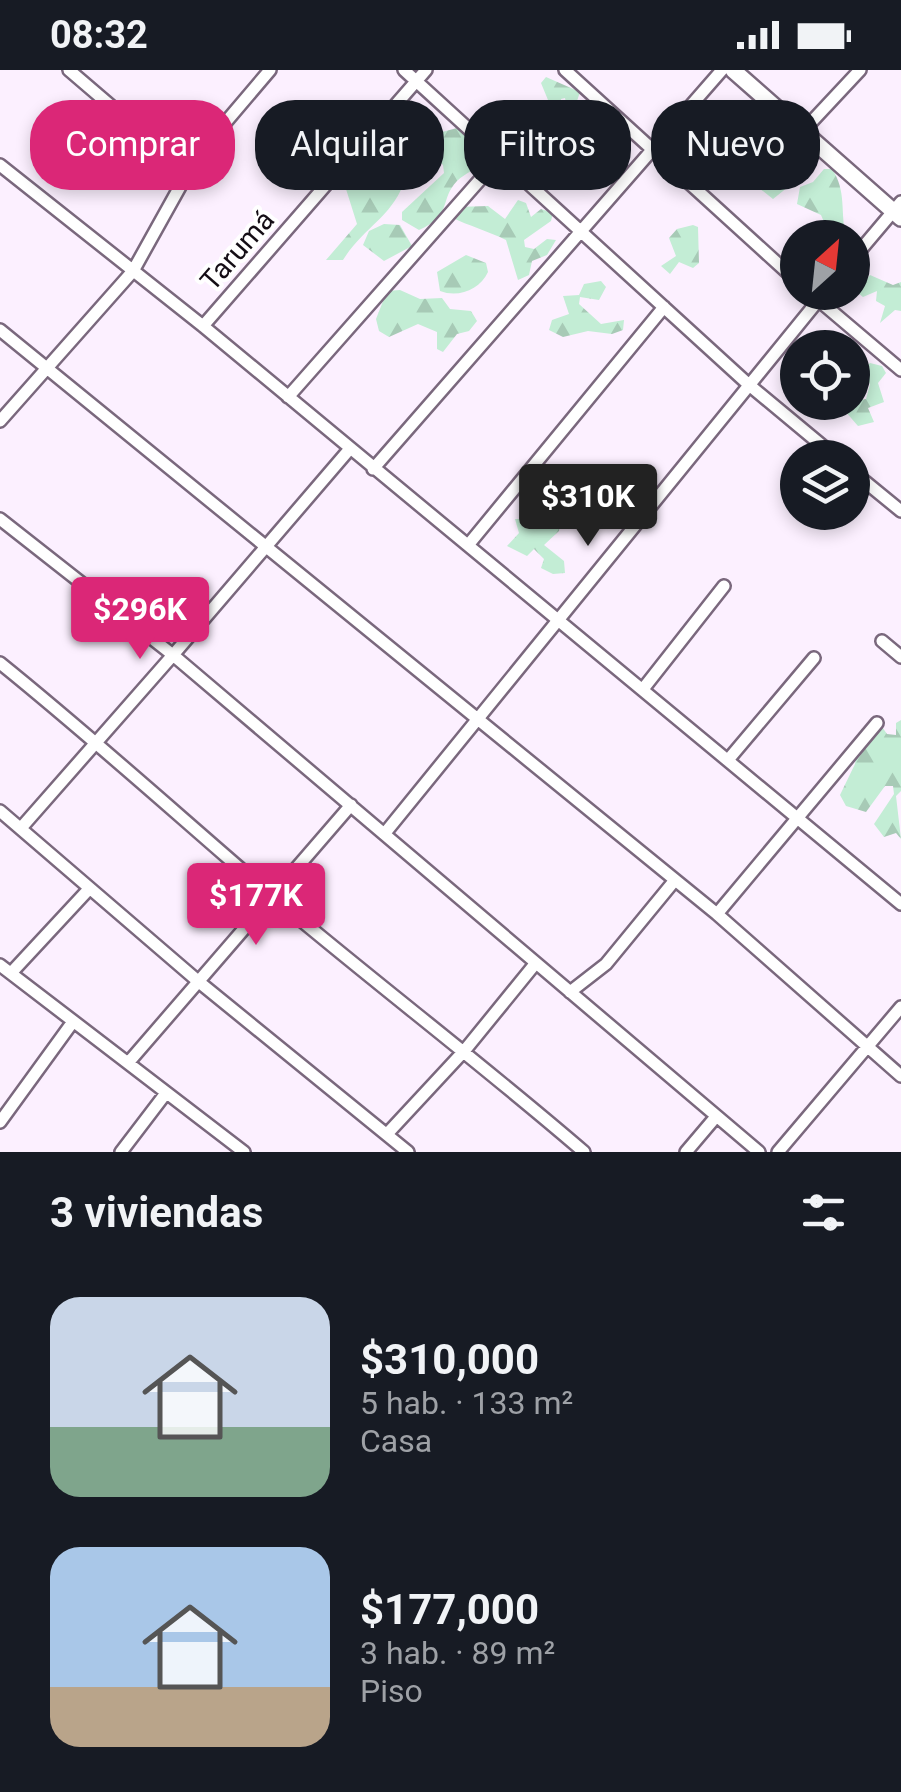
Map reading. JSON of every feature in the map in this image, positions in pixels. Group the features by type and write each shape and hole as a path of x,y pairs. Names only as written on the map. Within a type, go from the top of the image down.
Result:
{"street":[{"path":"70,70 105,100"},
{"path":"235,114 270,70"},
{"path":"404,70 464,124"},
{"name":"Tarumá","path":"204,326 426,70"},
{"path":"373,469 651,152 565,70"},
{"path":"696,100 722,70"},
{"path":"734,70 768,100"},
{"path":"820,114 860,70"},
{"path":"820,145 898,211 870,241"},
{"path":"0,164 204,326 348,450 469,544 901,904"},
{"path":"0,421 133,271 178,190"},
{"path":"288,397 471,190"},
{"path":"537,190 748,384 815,440"},
{"path":"694,190 780,266"},
{"path":"469,544 664,307"},
{"path":"385,834 479,722 806,310"},
{"path":"835,310 901,370"},
{"path":"0,330 717,914 901,1076"},
{"path":"21,828 267,550 348,450"},
{"path":"870,486 901,512"},
{"path":"0,519 173,656 758,1152"},
{"path":"643,689 724,586"},
{"path":"882,641 901,657"},
{"path":"728,760 814,658"},
{"path":"0,663 96,740 274,897 465,1050 584,1152"},
{"path":"717,914 799,822 877,724"},
{"path":"128,1063 351,805"},
{"path":"0,811 198,982 408,1152"},
{"path":"570,992 606,964 675,880"},
{"path":"89,889 6,969 244,1152"},
{"path":"386,1134 465,1050 535,964"},
{"path":"778,1152 901,1006"},
{"path":"0,1122 72,1023"},
{"path":"121,1152 166,1094"},
{"path":"686,1152 714,1118"}],"green space":[{"path":"546,77 580,92 577,100 548,100 541,83"},
{"path":"457,128 464,132 464,176 452,188 437,219 419,230 402,220 402,212 426,190 444,190 444,132"},
{"path":"832,169 837,177 844,220 823,220 821,215 797,204 799,190 820,190 820,174"},
{"path":"346,190 401,190 384,215 343,260 326,260 357,224"},
{"path":"762,190 784,190 773,199"},
{"path":"518,200 526,203 531,217 541,209 553,213 551,221 524,240 525,247 534,249 547,239 556,240 547,255 532,261 529,275 518,280 506,240 451,217 456,207 488,206 505,219"},
{"path":"384,224 400,225 412,246 384,261 363,245 369,231"},
{"path":"698,227 699,263 693,268 679,262 670,274 661,266 676,256 669,238 677,229"},
{"path":"466,255 486,263 488,272 480,284 454,294 440,291 437,272"},
{"path":"870,275 893,285 901,282 901,311 895,310 880,323 885,306 876,301 877,291 870,294"},
{"path":"601,281 606,287 599,300 580,297 579,304 601,324 624,320 623,330 612,334 588,331 563,337 549,330 552,320 569,314 563,296 579,295 584,284"},
{"path":"400,290 420,299 442,298 450,309 471,311 477,321 469,331 457,334 443,352 437,349 437,332 418,324 389,337 379,331 376,319 387,291"},
{"path":"870,363 882,366 886,373 878,383 884,402 870,407"},
{"path":"870,413 874,422 858,426 853,420 870,420"},
{"path":"545,514 560,523 559,531 544,545 564,561 565,573 553,574 541,568 544,559 534,549 527,556 507,546 519,533 515,519 538,519"},
{"path":"901,720 901,791 896,796 901,839 896,833 884,837 874,824 894,794 893,786 885,786 866,812 846,806 840,795 855,764 861,729 880,724 887,734 896,735 896,723"}]}
